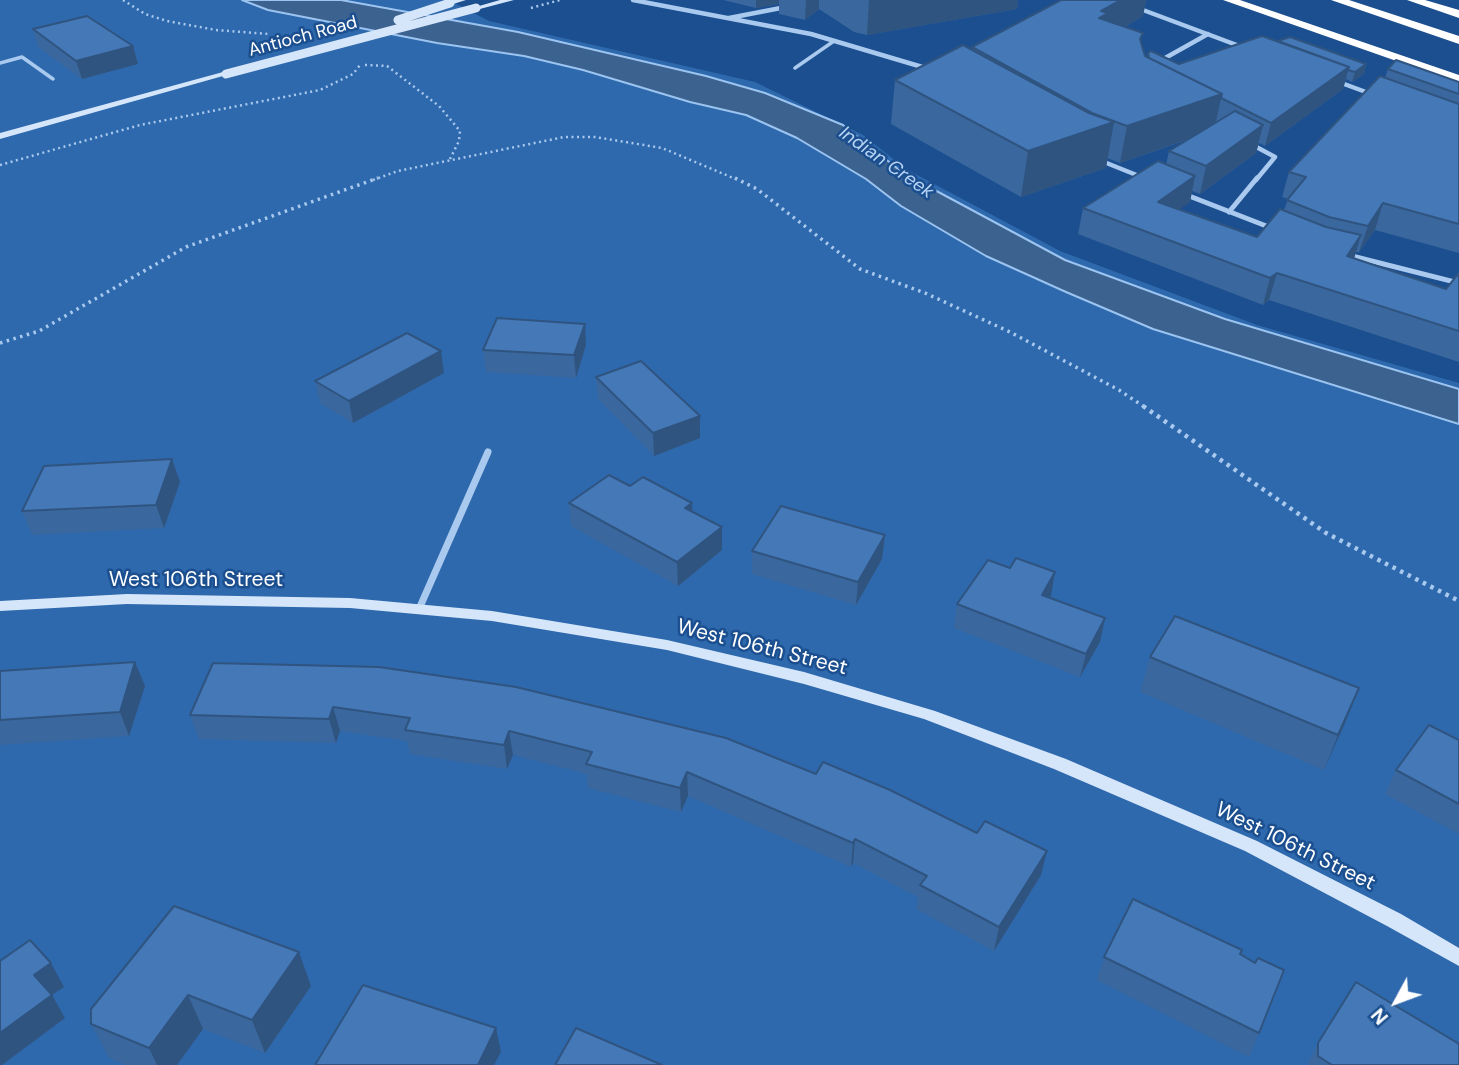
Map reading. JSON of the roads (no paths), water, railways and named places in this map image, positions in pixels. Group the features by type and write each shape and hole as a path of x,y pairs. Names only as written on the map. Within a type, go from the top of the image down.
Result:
{"highway":[{"path":"1229,0 1459,79"},
{"path":"1337,0 1459,40"},
{"path":"1413,0 1459,14"}],"main road":[{"name":"Antioch Road","path":"226,74 463,0"},
{"name":"Antioch Road","path":"0,136 510,0"},
{"name":"West 106th Street","path":"0,606 127,599 251,599 419,609 492,616 667,645 804,678 929,715 1060,764 1251,846 1394,920 1459,958"}],"street":[{"path":"633,0 834,41 933,70"},
{"path":"1126,4 1245,48"},
{"path":"723,19 789,7"},
{"path":"1150,66 1208,34"},
{"path":"1333,80 1384,98"},
{"path":"1229,212 1275,157 1238,138"},
{"path":"1096,159 1156,183"},
{"path":"1181,192 1281,232"},
{"path":"1345,254 1459,283"},
{"path":"419,609 488,452"}],"lane":[{"path":"795,68 834,41"},
{"path":"0,63 22,57 53,79"}],"water":[{"name":"Indian Creek","path":"242,0 341,0 518,32 706,76 765,93 843,125 903,173 1065,260 1225,319 1459,389 1459,424 1153,329 1066,292 986,256 901,206 866,179 797,138 746,115 524,56 437,43 268,10"}]}
